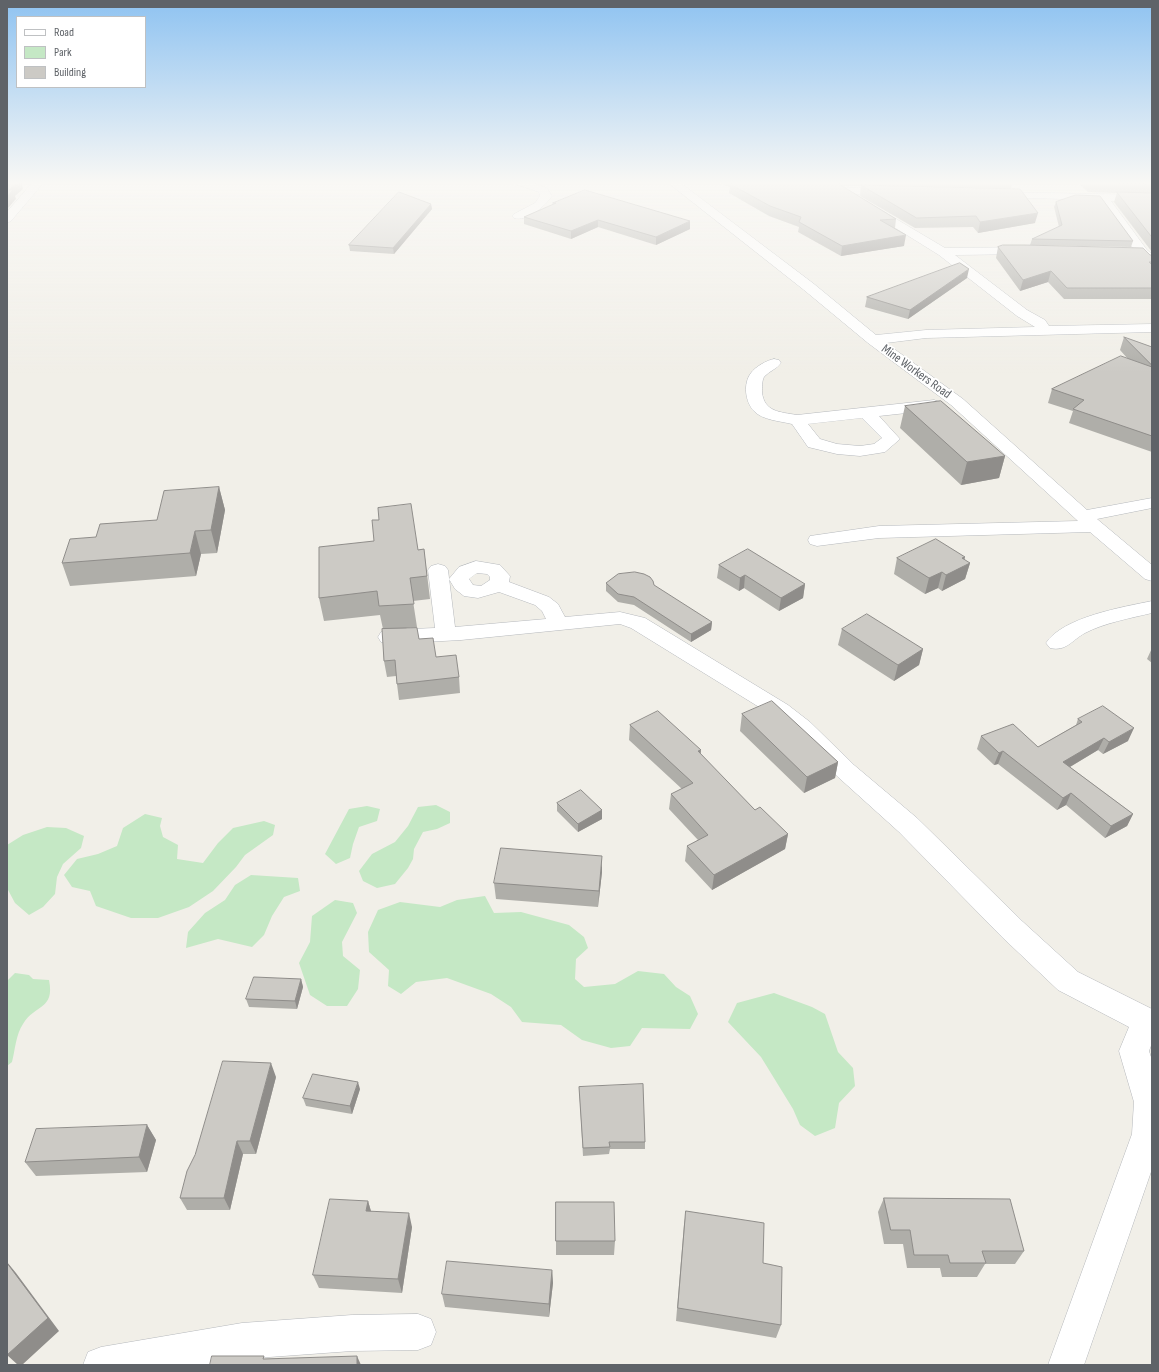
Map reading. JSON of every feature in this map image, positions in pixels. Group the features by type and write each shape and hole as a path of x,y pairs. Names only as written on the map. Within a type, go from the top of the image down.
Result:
{"street":[{"name":"Mine Workers Road","path":"755,245 809,287 873,340 957,402 1088,521 1152,575"},
{"path":"932,245 943,252 1022,313 1040,322 1044,331"},
{"path":"1138,245 1147,257"},
{"path":"943,252 1036,251"},
{"path":"1128,253 1147,257"},
{"path":"873,340 926,334 1152,328"},
{"path":"774,363 757,375 754,388 755,399 760,409 772,415 797,420 957,402"},
{"path":"797,420 814,443 837,449 860,451 879,448 892,439 866,412"},
{"path":"817,540 879,532 1088,521 1152,503"},
{"path":"446,634 445,576 462,574 468,570 485,567 498,572 500,576 498,585 542,601 551,608 558,624"},
{"path":"1057,643 1078,628 1116,615 1152,607"},
{"path":"387,637 446,634 620,618 638,623 780,710 802,728 846,771 908,825 1012,929 1068,980 1149,1021 1134,1050 1150,1102 1148,1134 1066,1365"},
{"path":"101,1365 242,1341 352,1333 418,1332"}],"green space":[{"path":"436,805 450,812 450,823 437,829 423,832 414,849 413,859 408,868 395,884 377,888 363,881 359,871 372,854 395,842 408,826 418,807"},
{"path":"367,806 380,809 377,821 359,827 350,858 336,864 325,854 349,809"},
{"path":"145,814 162,818 160,826 163,837 178,845 177,859 203,863 218,843 233,828 264,821 275,825 273,835 245,855 236,867 213,891 189,907 158,918 131,918 96,906 90,891 72,887 64,875 77,859 98,854 117,846 123,828"},
{"path":"47,827 66,828 84,836 81,848 63,864 57,877 55,894 43,907 29,915 15,903 7,888 7,845 23,835"},
{"path":"251,875 298,878 300,891 284,897 272,916 264,935 252,947 218,939 186,948 188,932 205,913 225,900 235,885"},
{"path":"485,896 494,913 521,912 569,925 584,937 588,948 576,959 575,979 584,987 615,984 638,971 664,974 676,987 690,996 698,1014 690,1029 642,1028 630,1046 611,1048 582,1040 561,1025 522,1022 511,1007 491,994 447,978 416,982 401,994 388,986 389,970 369,952 368,932 378,910 400,902 440,907 457,900"},
{"path":"335,900 353,903 357,913 342,942 343,956 360,970 358,989 347,1006 327,1006 310,995 299,963 310,942 312,916"},
{"path":"15,973 29,975 33,979 49,980 50,990 47,1002 33,1013 23,1024 17,1037 12,1062 7,1066 7,981"},
{"path":"774,993 812,1007 825,1014 838,1052 853,1068 855,1086 839,1103 835,1128 815,1136 800,1125 793,1109 761,1057 728,1022 737,1003"}],"building":[{"path":"349,245 396,245 393,248"},
{"path":"1003,245 1025,245 1143,248 1150,255 1152,255 1152,262 1149,262 1152,265 1152,288 1067,288 1051,271 1023,280 998,247"},
{"path":"960,263 969,269 910,310 867,297"},
{"path":"1124,337 1152,347 1152,365"},
{"path":"1121,356 1152,367 1152,436 1073,409 1084,400 1052,389"},
{"path":"941,401 1005,456 967,462 905,406"},
{"path":"219,487 211,530 195,531 190,553 62,563 70,539 96,537 100,524 157,520 164,491"},
{"path":"411,504 418,550 424,549 427,576 410,578 414,604 379,606 377,591 319,598 319,547 374,541 372,520 379,520 378,508"},
{"path":"936,539 965,557 962,558 970,563 946,575 942,572 929,578 897,558"},
{"path":"748,549 805,584 781,598 745,575 740,578 719,565"},
{"path":"635,572 650,577 654,585 712,622 691,634 634,597 618,594 606,583 618,574"},
{"path":"867,614 923,649 898,665 842,629"},
{"path":"417,628 419,639 433,638 436,657 456,655 459,677 397,684 395,660 384,661 382,629"},
{"path":"772,701 838,762 807,777 742,714"},
{"path":"1103,706 1134,728 1109,742 1104,738 1063,762 1133,814 1111,826 1071,793 1063,798 1003,751 999,753 981,736 1013,724 1038,747 1082,722 1078,719"},
{"path":"658,711 701,750 698,751 755,810 760,807 788,834 714,875 687,846 708,835 671,794 693,783 630,725"},
{"path":"581,790 602,810 578,824 557,803"},
{"path":"501,848 602,856 599,891 494,883"},
{"path":"254,977 301,979 295,1001 246,999"},
{"path":"223,1061 271,1063 250,1141 237,1141 224,1198 180,1198 187,1171 195,1155"},
{"path":"313,1074 358,1082 350,1106 303,1098"},
{"path":"643,1084 645,1142 609,1142 610,1147 583,1148 579,1087"},
{"path":"147,1125 139,1157 25,1162 36,1129"},
{"path":"884,1198 1010,1199 1024,1251 982,1251 986,1263 950,1263 948,1255 914,1255 910,1230 891,1230"},
{"path":"330,1199 368,1201 366,1211 409,1213 398,1279 313,1275"},
{"path":"556,1202 614,1202 615,1241 556,1241"},
{"path":"686,1211 764,1223 763,1263 782,1267 781,1325 678,1308"},
{"path":"447,1261 552,1270 549,1304 442,1294"},
{"path":"7,1263 48,1318 7,1355"},
{"path":"212,1356 264,1356 263,1359 357,1356 357,1365 210,1365"}]}
